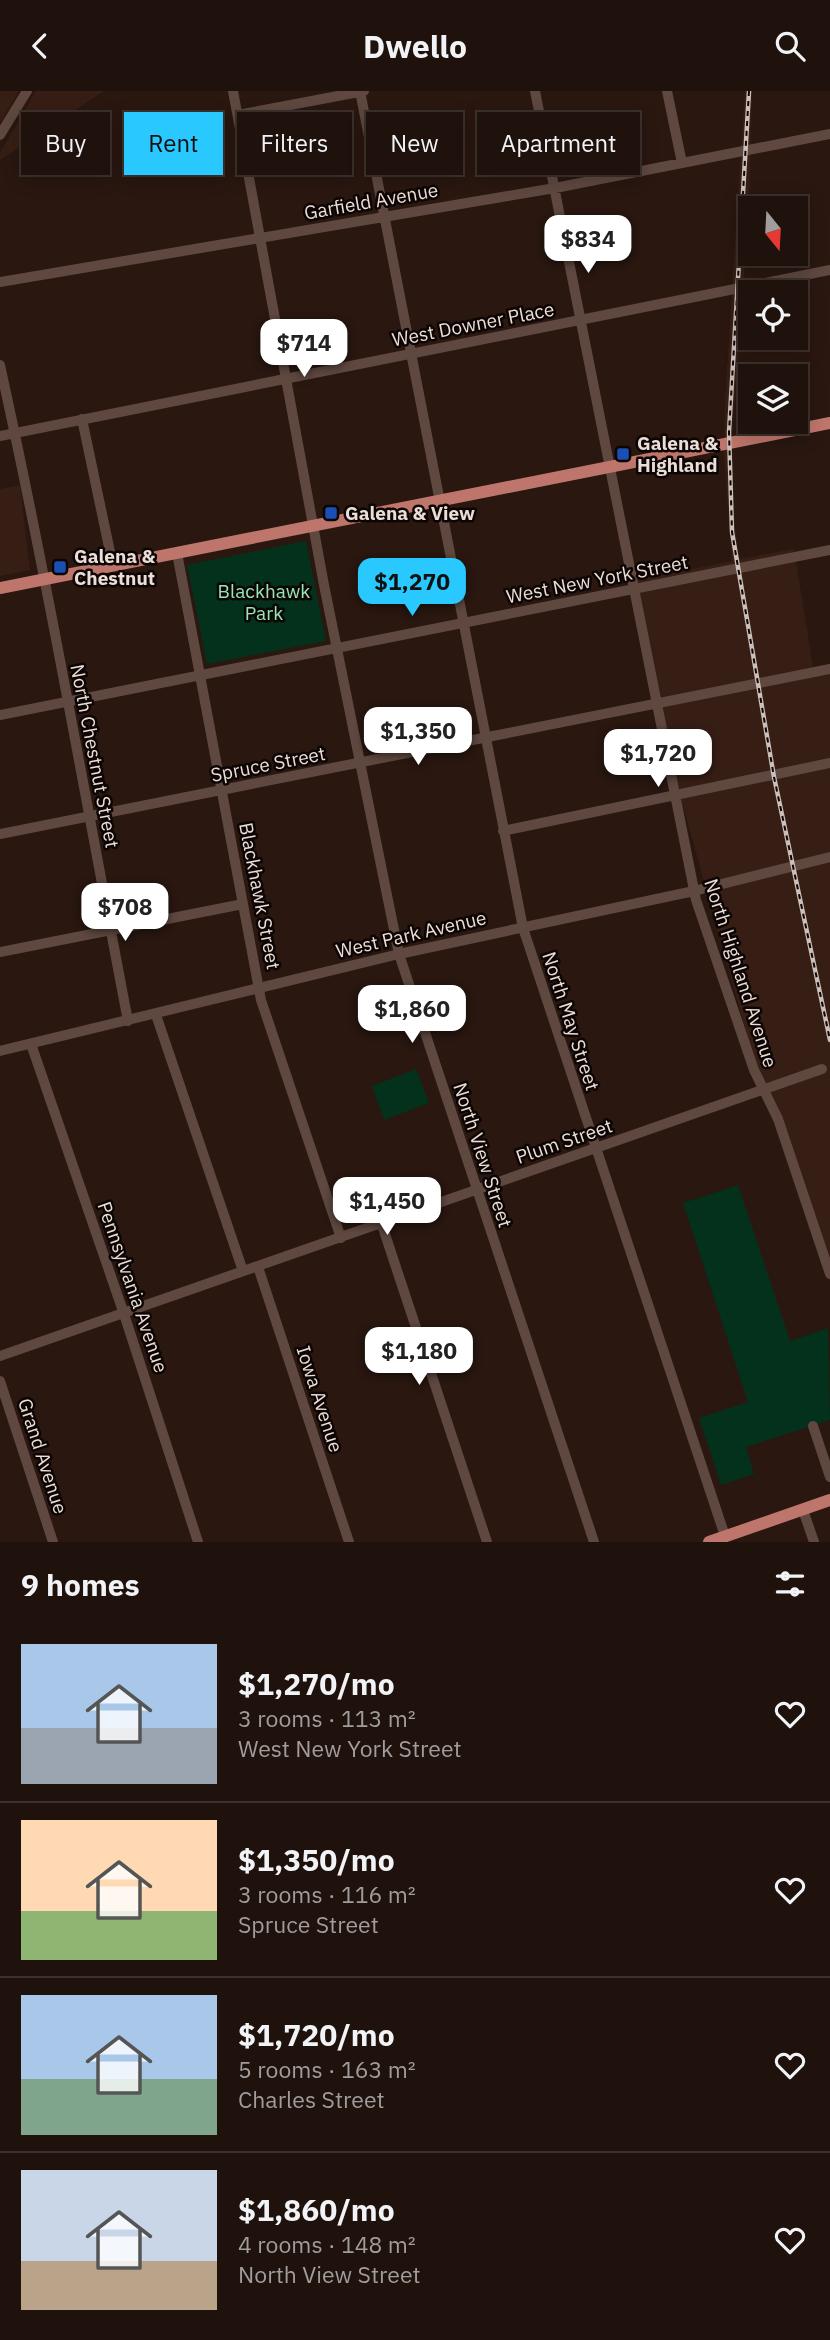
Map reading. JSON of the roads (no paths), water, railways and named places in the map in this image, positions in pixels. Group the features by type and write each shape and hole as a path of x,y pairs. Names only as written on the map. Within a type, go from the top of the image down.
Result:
{"main road":[{"path":"0,588 830,423"},
{"path":"709,1542 830,1500"}],"street":[{"path":"0,135 5,116 27,91"},
{"name":"North View Street","path":"233,91 237,112"},
{"path":"253,112 361,91"},
{"name":"North May Street","path":"361,91 438,502 523,928 594,1149 725,1536"},
{"name":"North Highland Avenue","path":"535,91 694,891 751,1061 778,1119 830,1274"},
{"path":"667,91 682,163"},
{"name":"Garfield Avenue","path":"0,282 555,188 830,134"},
{"name":"North View Street","path":"249,175 313,526 399,954 594,1542"},
{"name":"West Downer Place","path":"0,436 830,270"},
{"name":"North Chestnut Street","path":"0,365 45,580 128,1021"},
{"path":"82,419 113,566"},
{"name":"West New York Street","path":"0,715 830,550"},
{"name":"Blackhawk Street","path":"177,553 259,989 341,1238"},
{"name":"Spruce Street","path":"0,834 830,669"},
{"path":"503,831 830,763"},
{"name":"West Park Avenue","path":"0,1051 399,954 694,891 830,857"},
{"path":"0,952 243,904"},
{"path":"156,1015 243,1272"},
{"name":"Pennsylvania Avenue","path":"31,1044 124,1314 198,1542"},
{"name":"Plum Street","path":"0,1356 822,1069"},
{"path":"381,1222 487,1542"},
{"name":"Iowa Avenue","path":"258,1266 349,1542"},
{"name":"Grand Avenue","path":"0,1381 53,1542"},
{"path":"813,1426 830,1477"},
{"path":"803,1510 814,1542"}],"railway":[{"path":"749,91 729,432 732,532 774,777 830,1040"}],"place":[{"name":"Galena & Highland","path":"623,454"},
{"name":"Galena & View","path":"331,513"},
{"name":"Galena & Chestnut","path":"60,567"}],"park label":[{"name":"Blackhawk Park","path":"264,602"}]}
